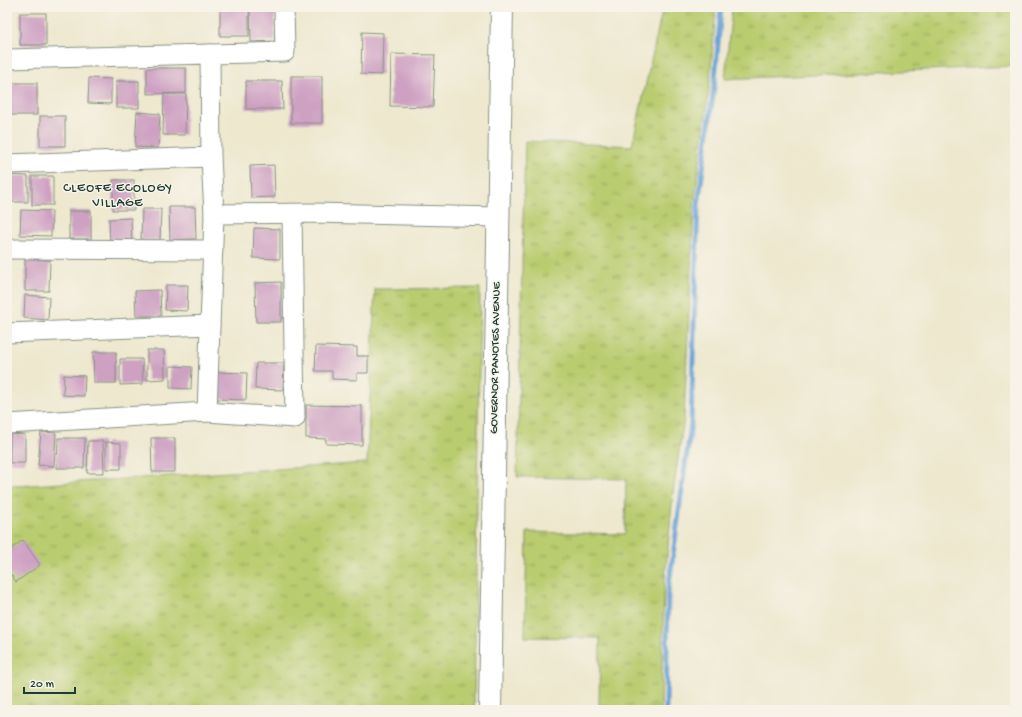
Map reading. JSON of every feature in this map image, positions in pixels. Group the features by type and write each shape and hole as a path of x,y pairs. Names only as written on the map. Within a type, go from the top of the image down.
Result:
{"main road":[{"name":"GOVERNOR PANOTES AVENUE","path":"490,710 502,7"}],"street":[{"path":"7,59 285,52 284,7"},
{"path":"207,412 214,214 211,157 210,54"},
{"path":"7,164 211,157"},
{"path":"214,214 498,217"},
{"path":"7,424 207,412 295,418 292,214"},
{"path":"7,249 213,250"},
{"path":"7,332 210,325"}],"green space":[{"path":"663,7 716,7 710,81 694,205 684,418 673,493 664,590 661,710 599,710 600,638 525,637 527,532 625,534 626,479 517,477 525,141 632,146"},
{"path":"732,7 1015,7 1015,66 725,79"},
{"path":"480,288 474,710 7,710 7,484 17,486 367,463 375,289"}],"building":[{"path":"220,7 249,7 249,36 220,36"},
{"path":"250,7 275,7 275,41 251,42"},
{"path":"20,13 46,13 46,45 20,45"},
{"path":"362,32 383,33 382,75 361,74"},
{"path":"391,54 435,55 433,107 390,106"},
{"path":"147,68 186,68 186,93 147,94"},
{"path":"291,76 322,76 322,123 291,123"},
{"path":"89,78 111,79 111,104 88,103"},
{"path":"116,81 139,81 139,108 116,108"},
{"path":"246,81 282,81 283,109 246,109"},
{"path":"11,83 37,83 37,115 11,115"},
{"path":"164,94 186,94 185,135 163,135"},
{"path":"137,112 160,114 158,148 135,147"},
{"path":"40,116 65,116 65,146 40,146"},
{"path":"274,165 275,197 251,198 250,166"},
{"path":"7,175 28,176 28,202 7,202"},
{"path":"32,176 53,176 53,205 32,205"},
{"path":"113,180 134,180 134,210 113,210"},
{"path":"169,207 195,207 196,239 170,240"},
{"path":"142,209 161,209 160,240 141,240"},
{"path":"21,210 52,211 51,236 20,235"},
{"path":"69,211 91,211 91,239 69,239"},
{"path":"131,218 132,246 110,246 109,219"},
{"path":"254,228 280,229 280,259 253,258"},
{"path":"25,259 50,260 49,291 25,291"},
{"path":"281,282 281,322 256,322 255,283"},
{"path":"166,285 188,285 187,311 165,310"},
{"path":"160,290 161,316 136,316 135,291"},
{"path":"25,295 49,297 48,320 24,318"},
{"path":"316,346 357,347 357,356 368,356 368,373 357,373 357,380 332,379 332,371 315,371"},
{"path":"147,350 164,350 165,379 147,380"},
{"path":"93,352 116,352 116,383 94,383"},
{"path":"120,359 142,359 143,384 120,385"},
{"path":"256,363 284,363 283,390 255,389"},
{"path":"170,366 192,367 191,389 170,388"},
{"path":"216,372 247,373 246,400 215,399"},
{"path":"64,375 85,376 84,396 63,395"},
{"path":"306,405 362,406 362,445 326,444 326,439 306,438"},
{"path":"41,432 56,433 54,466 38,465"},
{"path":"10,434 25,435 25,463 10,463"},
{"path":"58,438 85,438 84,468 57,468"},
{"path":"151,438 175,438 175,472 152,472"},
{"path":"88,441 103,441 104,473 87,473"},
{"path":"106,442 121,443 121,469 106,469"},
{"path":"23,540 40,565 16,582 7,569 7,552"}],"waterway":[{"path":"666,710 668,592 691,424 698,206 715,79 721,7"}],"district":[{"name":"CLEOFE ECOLOGY VILLAGE","path":"118,196"}]}
